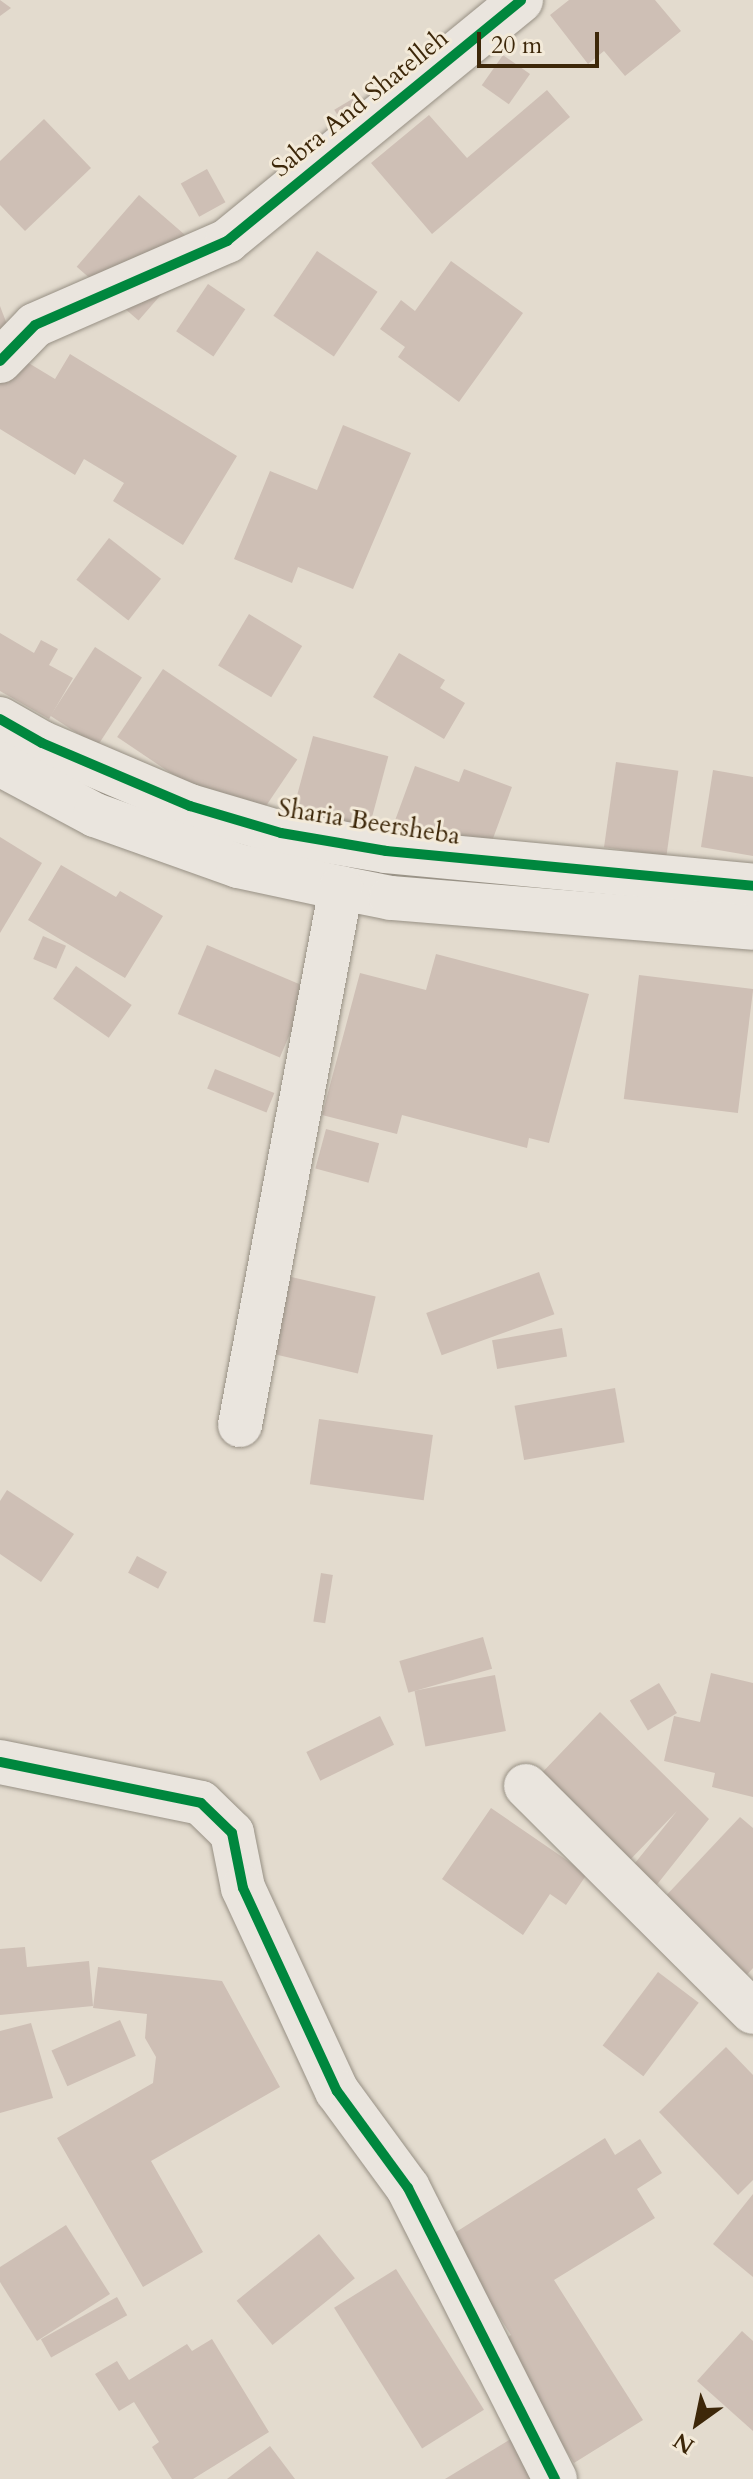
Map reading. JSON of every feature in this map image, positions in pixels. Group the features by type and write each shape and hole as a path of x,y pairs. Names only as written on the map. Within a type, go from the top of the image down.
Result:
{"street":[{"name":"Sabra And Shatelleh","path":"0,361 35,325 227,241 521,0"},
{"name":"Sharia Beersheba","path":"0,719 42,743 190,806 281,833 386,851 753,886"},
{"path":"0,764 95,815 238,866 391,898 753,928"},
{"path":"240,1425 341,888"},
{"path":"0,1762 201,1803 232,1833 243,1888 337,2091 408,2188 555,2479"},
{"path":"526,1786 753,2012"}],"building":[{"path":"0,0 11,8 0,16"},
{"path":"569,0 655,0 681,31 625,76 604,51 588,64 550,15"},
{"path":"503,55 530,74 509,104 482,85"},
{"path":"547,90 570,117 432,234 371,163 429,115 467,158"},
{"path":"354,98 368,121 348,133 334,110"},
{"path":"44,119 91,168 25,231 0,205 0,161"},
{"path":"207,169 225,202 199,217 181,184"},
{"path":"139,195 201,249 139,320 77,267"},
{"path":"317,251 378,292 334,356 273,316"},
{"path":"451,261 523,313 459,402 398,357 405,347 380,329 401,300 415,311"},
{"path":"208,284 245,309 213,356 176,331"},
{"path":"0,306 11,335 0,340"},
{"path":"70,354 237,456 183,545 113,501 124,483 84,459 75,475 0,429 0,383 17,356 55,379"},
{"path":"343,425 411,453 353,589 298,567 292,583 234,559 270,471 317,490"},
{"path":"109,538 161,579 128,620 76,580"},
{"path":"249,614 302,646 271,697 218,665"},
{"path":"0,633 34,653 41,640 58,649 49,665 73,678 49,719 0,691"},
{"path":"95,647 142,677 97,746 50,716"},
{"path":"399,653 445,680 440,688 465,703 444,739 373,697"},
{"path":"163,669 297,760 251,828 117,737"},
{"path":"313,736 388,756 366,840 290,820"},
{"path":"616,762 678,771 666,856 604,847"},
{"path":"415,766 459,782 464,769 512,787 485,860 393,826"},
{"path":"713,770 753,777 753,856 701,847"},
{"path":"0,837 42,863 0,933"},
{"path":"61,865 116,897 120,891 163,916 125,978 28,920"},
{"path":"43,936 66,946 56,969 33,959"},
{"path":"207,945 309,988 280,1057 178,1014"},
{"path":"436,954 589,994 549,1143 529,1138 527,1148 402,1115 397,1134 322,1115 360,973 426,990"},
{"path":"76,966 132,1005 109,1038 53,999"},
{"path":"639,975 753,989 738,1113 624,1099"},
{"path":"215,1069 274,1093 266,1112 207,1088"},
{"path":"326,1129 379,1143 369,1183 315,1169"},
{"path":"539,1272 554,1314 442,1355 426,1313"},
{"path":"287,1276 376,1296 358,1373 269,1353"},
{"path":"562,1328 567,1357 497,1369 492,1340"},
{"path":"615,1388 625,1442 524,1460 515,1406"},
{"path":"319,1419 433,1435 424,1500 310,1484"},
{"path":"7,1490 74,1534 41,1582 0,1554 0,1501"},
{"path":"137,1556 167,1572 158,1589 128,1573"},
{"path":"321,1573 333,1575 325,1623 313,1621"},
{"path":"483,1637 492,1669 408,1693 399,1661"},
{"path":"711,1673 753,1683 753,1797 712,1787 715,1773 664,1761 674,1716 700,1722"},
{"path":"495,1675 506,1731 425,1747 415,1691"},
{"path":"659,1683 677,1713 648,1731 630,1701"},
{"path":"600,1712 709,1819 655,1887 631,1868 677,1811 627,1863 536,1779"},
{"path":"380,1716 394,1745 320,1781 306,1752"},
{"path":"491,1808 587,1874 566,1905 550,1894 523,1935 442,1879"},
{"path":"740,1817 753,1828 753,1968 744,1978 661,1901"},
{"path":"25,1947 27,1967 89,1961 93,2006 0,2015 0,1949"},
{"path":"98,1967 222,1981 280,2087 151,2161 203,2252 143,2287 57,2138 153,2083 156,2057 145,2038 147,2014 93,2008"},
{"path":"658,1972 699,2003 643,2076 603,2045"},
{"path":"120,2020 136,2056 67,2086 51,2051"},
{"path":"31,2023 53,2098 0,2113 0,2031"},
{"path":"726,2047 753,2075 753,2180 738,2195 659,2112"},
{"path":"605,2138 615,2155 640,2139 662,2173 637,2189 655,2218 554,2280 643,2420 574,2463 498,2343 511,2335 448,2237"},
{"path":"753,2194 753,2277 713,2244"},
{"path":"66,2225 110,2294 37,2341 0,2282 0,2267"},
{"path":"319,2234 355,2278 272,2345 237,2301"},
{"path":"396,2269 484,2410 422,2448 334,2308"},
{"path":"117,2297 127,2315 51,2358 41,2339"},
{"path":"742,2331 753,2341 753,2431 697,2381"},
{"path":"212,2339 269,2432 193,2479 172,2479 152,2447 159,2442 134,2402 119,2411 95,2374 117,2361 129,2380 187,2344 192,2351"},
{"path":"514,2437 539,2479 445,2479"},
{"path":"270,2446 295,2479 227,2479"}],"cycle path":[{"path":"0,361 35,325 227,241 521,0"},
{"path":"0,719 42,743 190,806 281,833 386,851 753,886"},
{"path":"0,1762 201,1803 232,1833 243,1888 337,2091 408,2188 555,2479"}]}
